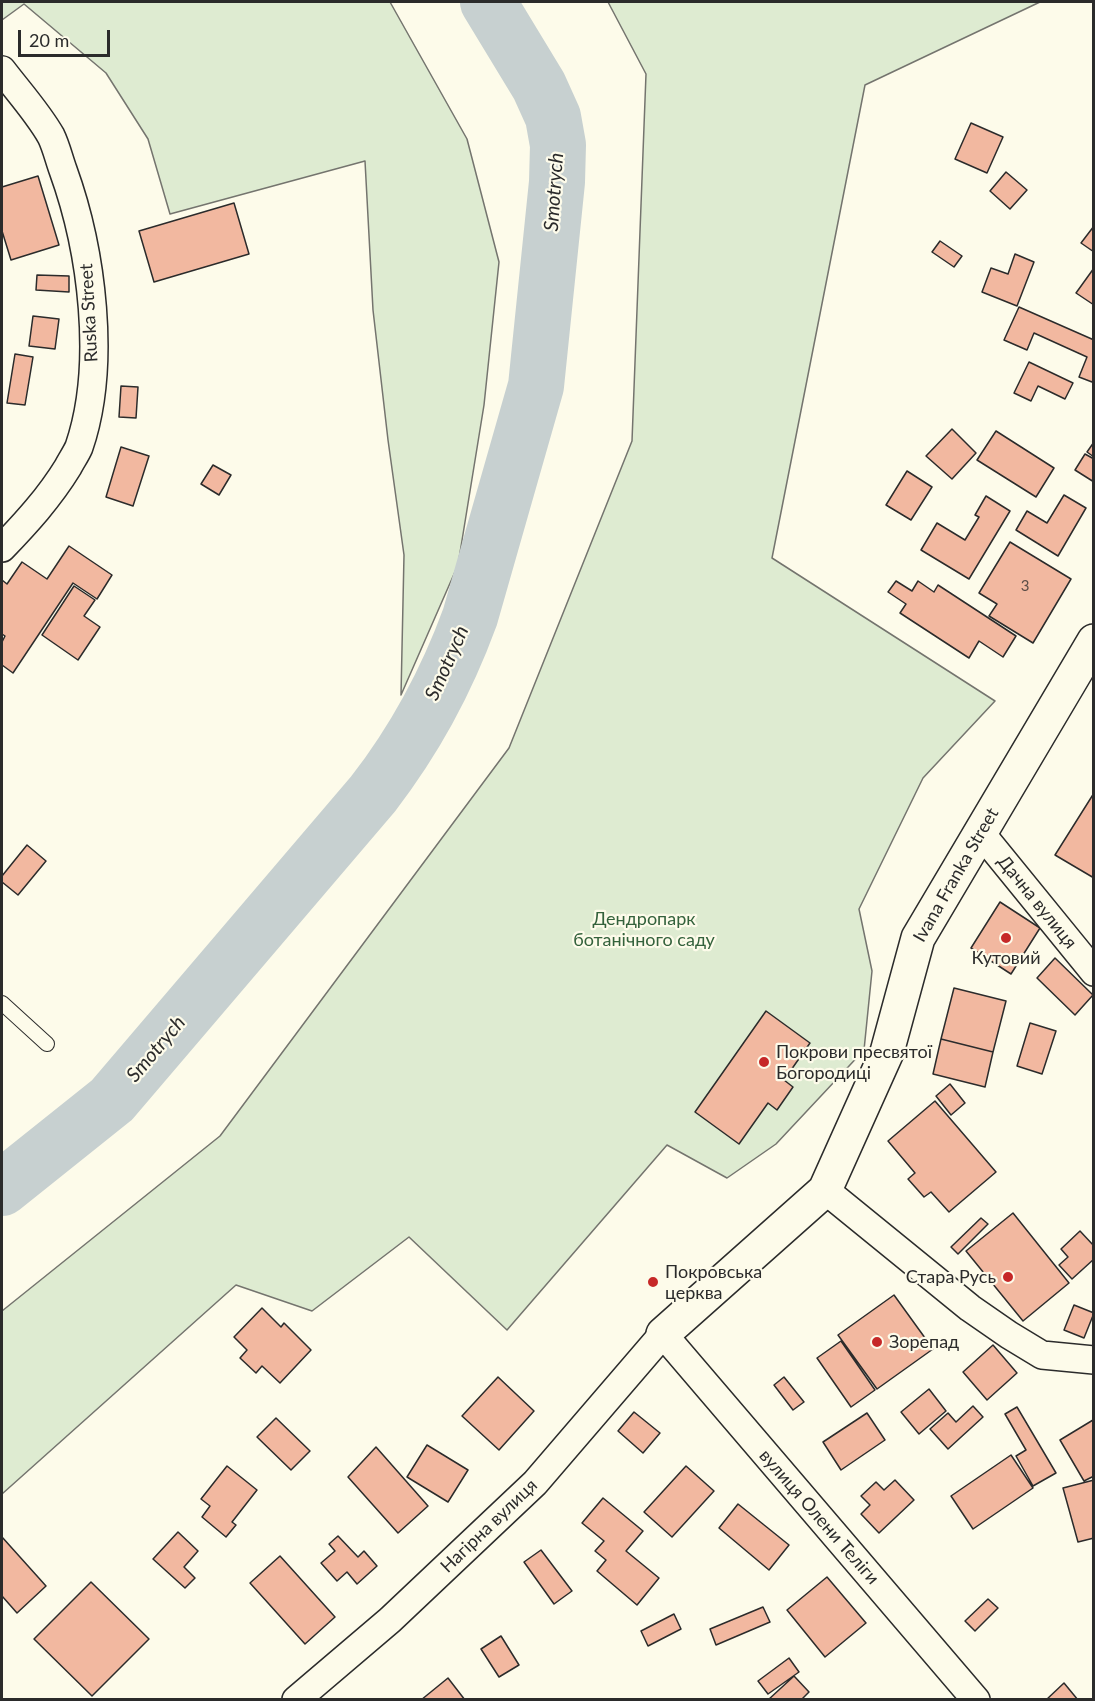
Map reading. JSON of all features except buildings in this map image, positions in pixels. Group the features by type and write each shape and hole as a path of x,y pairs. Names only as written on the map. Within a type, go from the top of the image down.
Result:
{"street":[{"name":"Ruska Street","path":"2,70 51,136 72,194 85,246 92,309 93,360 91,404 78,450 54,490 2,548"},
{"name":"Ivana Franka Street","path":"663,1334 825,1190 887,1052 918,938 1094,641"},
{"name":"Дачна вулиця","path":"980,832 1094,972"},
{"path":"825,1190 970,1308 1009,1335 1042,1355 1094,1360"},
{"name":"Нагірна вулиця","path":"296,1700 390,1620 535,1483 663,1334"},
{"name":"вулиця Олени Теліги","path":"663,1334 976,1700"}],"lane":[{"path":"2,1003 47,1044"}],"green space":[{"path":"2,2 390,2 467,139 499,262 484,405 458,565 401,695 404,555 373,310 365,161 170,214 148,139 106,73 24,4 2,20"},
{"name":"Дендропарк ботанічного саду","path":"608,2 1040,2 865,85 772,558 995,701 923,778 859,909 872,971 864,1050 776,1144 727,1178 667,1145 507,1330 409,1237 312,1311 236,1285 2,1494 2,1311 220,1136 509,748 632,441 646,74"}],"waterway":[{"name":"Smotrych","path":"2,1188 112,1100 373,794 416,731 461,641 470,617 536,386 557,182 558,145 553,117 539,86 488,2"}],"place":[{"name":"Кутовий","path":"1006,938"},
{"name":"Покрови пресвятої Богородиці","path":"764,1062"},
{"name":"Стара Русь","path":"1008,1277"},
{"name":"Покровська церква","path":"653,1282"},
{"name":"Зорепад","path":"877,1342"}]}
